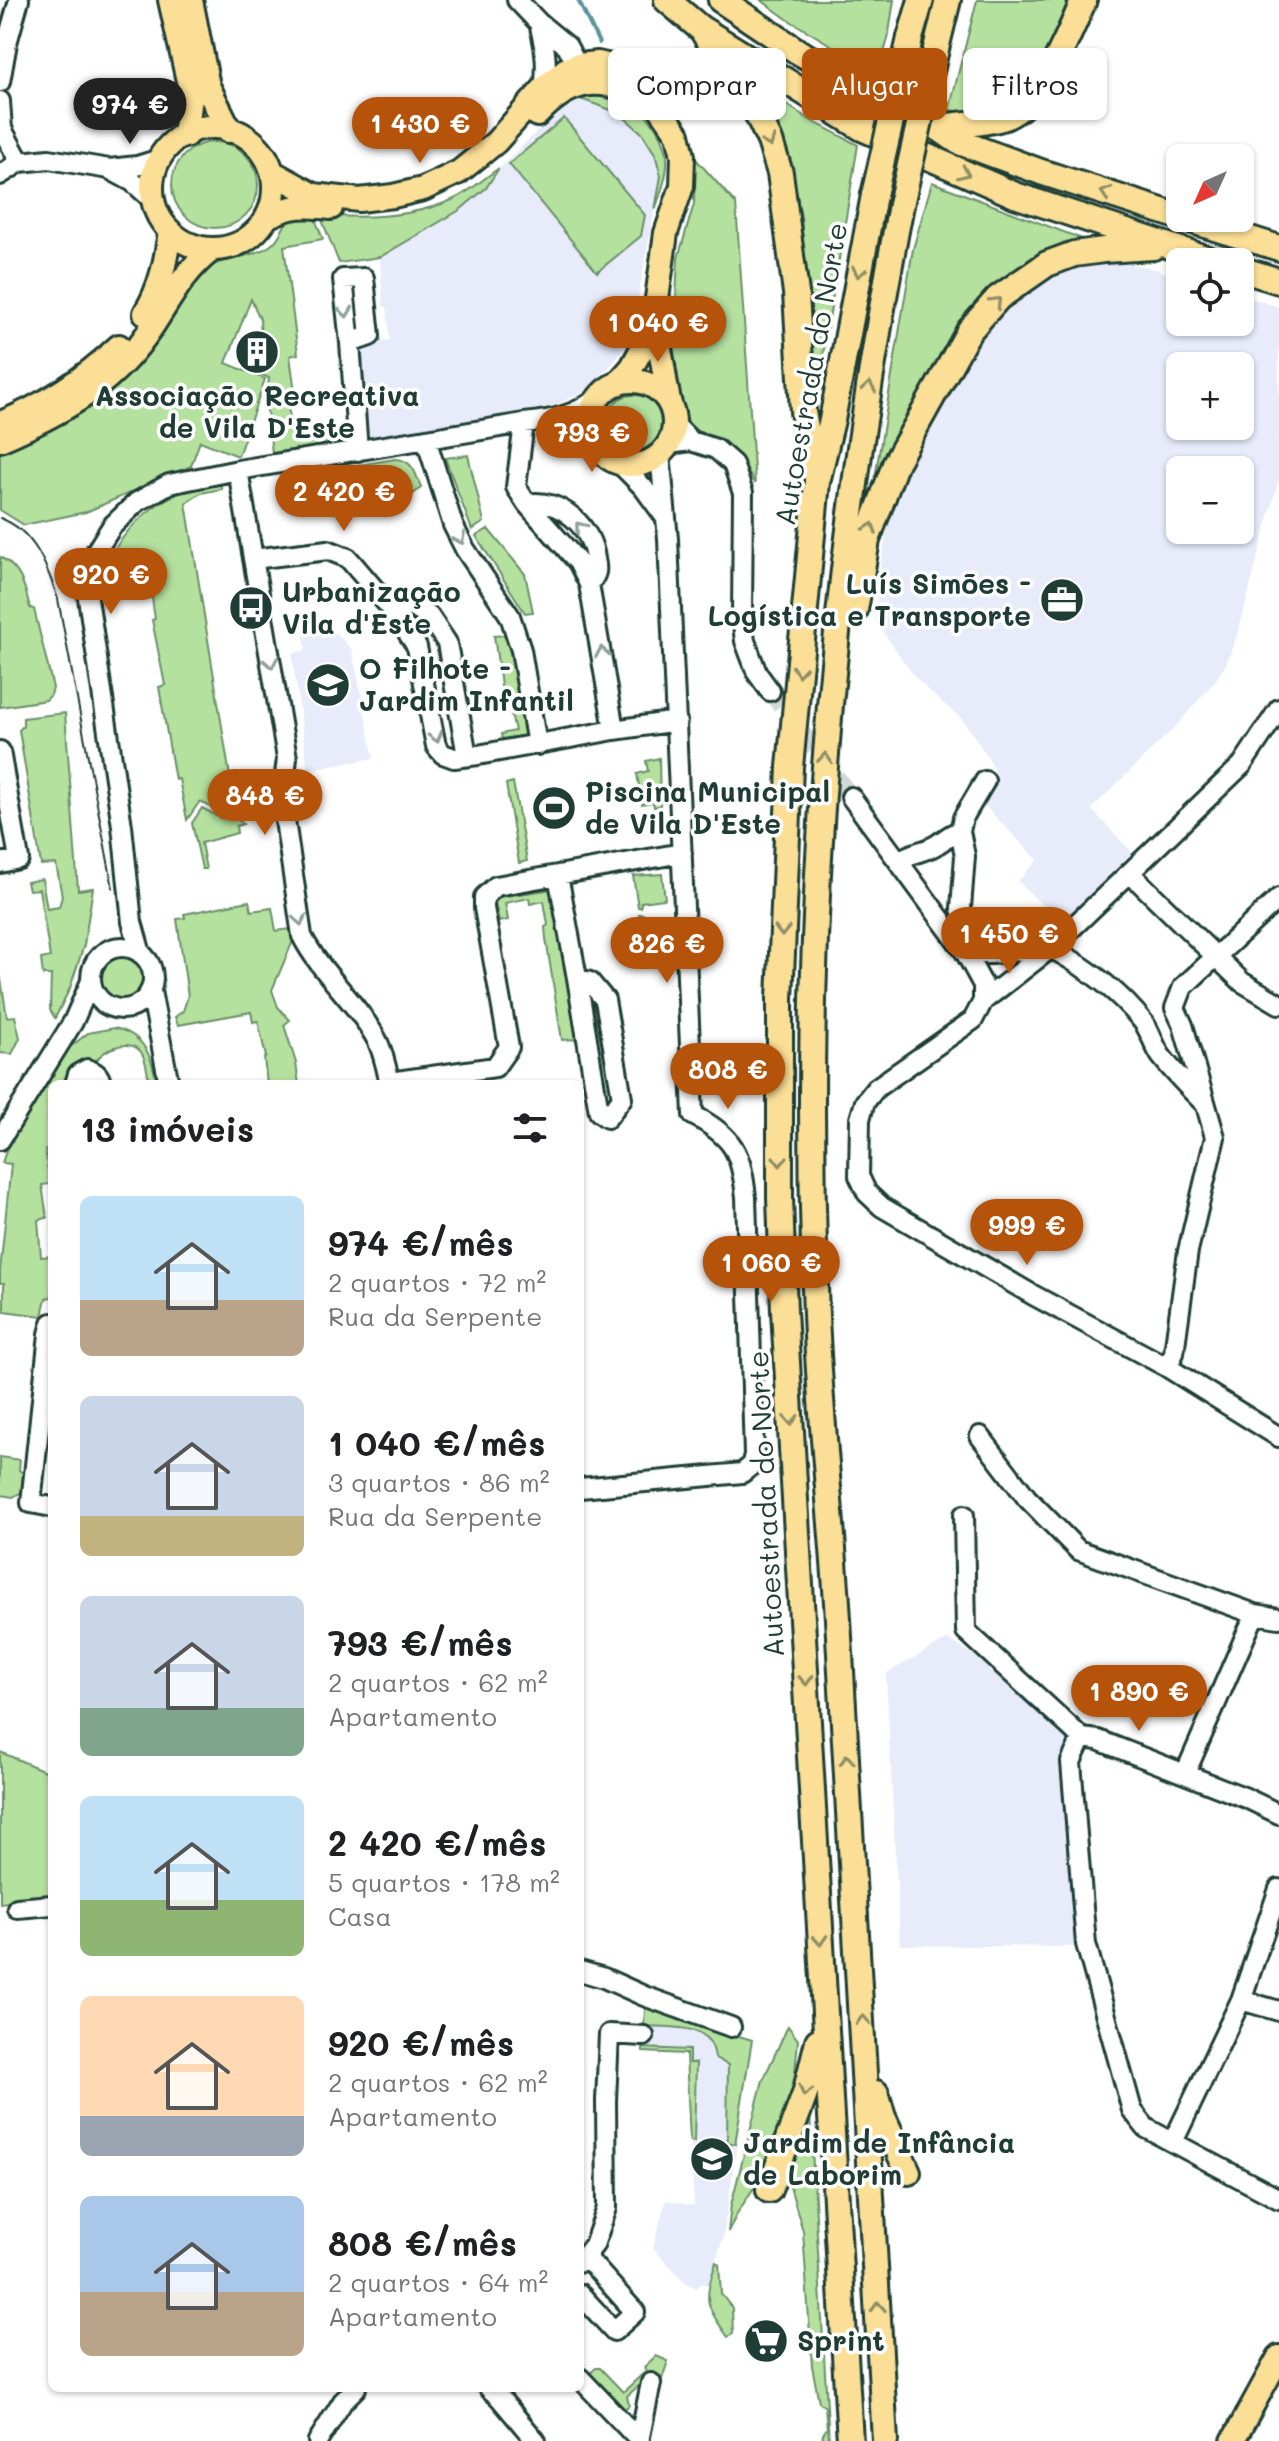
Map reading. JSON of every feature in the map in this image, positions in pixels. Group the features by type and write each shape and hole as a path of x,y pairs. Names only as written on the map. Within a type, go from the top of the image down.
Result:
{"highway":[{"path":"171,0 191,90 185,135"},
{"path":"190,0 207,86 229,130"},
{"path":"667,0 700,28 862,128 1015,195 1170,248"},
{"name":"Autoestrada do Norte","path":"885,2441 866,2059 835,1559 816,1319 813,1003 818,872 835,655 857,464 901,205 948,0"},
{"path":"937,127 1005,117 1026,102 1051,72 1084,0"},
{"path":"732,4 797,51 959,142 1166,213"},
{"name":"Autoestrada do Norte","path":"850,2441 784,1311 780,999 790,767 817,482 832,420 874,195 915,14"},
{"path":"700,28 754,107 770,141 780,173 796,293 803,412 817,482"},
{"path":"1227,232 1279,248"},
{"path":"835,655 854,616 867,540 896,462 969,331 998,298 1047,264 1074,254 1167,247"},
{"path":"1254,273 1279,281"},
{"path":"769,2190 805,2094 824,2015"},
{"path":"866,2059 883,2117 908,2172"}],"main road":[{"path":"267,217 287,207 364,212 417,206 464,183 508,147 574,76 598,63 608,65"},
{"path":"272,172 314,195 359,200 423,189 459,172 496,142 544,88 565,70 574,76 608,84"},
{"path":"653,328 660,343 668,432 647,462 633,465 619,463 610,459 595,444 590,421 598,398 617,384 632,367 653,328 666,233 682,186 683,156 678,134 667,120"},
{"path":"214,127 229,130 256,145 266,158 272,172 273,202 258,230 245,241 213,249 189,244 170,231 157,212 152,187 154,173 170,145 185,135 214,127"},
{"path":"0,424 22,415 84,377 130,335 154,299 165,265 170,231"},
{"path":"0,440 77,402 102,384 144,339 195,262 213,249"},
{"path":"617,384 630,381 642,383 664,396 668,432"},
{"path":"1233,2441 1278,2360"}],"street":[{"path":"0,82 19,0"},
{"path":"517,0 567,46 574,76"},
{"path":"539,23 546,51 544,88"},
{"path":"0,101 2,129 20,162"},
{"path":"0,175 20,162 49,159 109,169 137,166 160,159"},
{"path":"109,169 133,182 154,201"},
{"path":"350,343 358,451"},
{"path":"168,1080 151,991 153,971 141,954 132,922 122,826 87,591 93,556 112,526 137,502 169,484 238,470 551,420 579,412 598,398"},
{"path":"551,420 577,431 595,444"},
{"path":"524,423 516,487 578,562 589,584 614,730"},
{"path":"584,1488 742,1473 751,1466 754,1455 743,1166 733,1146 715,1127 693,1115 677,721 665,517 668,432 716,449 733,464 743,493 742,617 745,641 757,673 770,691"},
{"path":"426,439 453,525 465,549 510,616 521,650 537,745"},
{"path":"619,463 643,487 665,517"},
{"path":"238,470 287,758 282,800 302,936 311,954 379,1044 389,1080"},
{"path":"527,504 538,502 559,508 575,519 589,538 595,554 596,573 589,584"},
{"path":"253,559 328,550 348,558 394,612 417,647 436,746 443,754 454,758 677,721"},
{"path":"394,612 409,606 429,616 447,643 467,756"},
{"path":"1279,709 1242,765 1131,874 1051,948 983,1001 973,1020 876,1088 865,1102 860,1119 859,1176 867,1193 882,1207 1033,1295 1167,1367 1279,1437"},
{"path":"0,751 19,859 0,863"},
{"path":"965,952 968,935 961,908 965,856 960,831 963,818 985,781"},
{"path":"851,797 974,965 983,985 983,1001"},
{"path":"899,861 912,852 931,848 960,831"},
{"path":"410,1080 495,1067 509,1047 484,908 484,897 496,886 682,853"},
{"path":"1131,874 1242,982 1279,1004"},
{"path":"558,875 599,1112 607,1118 622,1098 605,1000 590,982 577,978"},
{"path":"1167,1367 1174,1353 1188,1251 1215,1137 1183,1025 1175,1008 1183,987 1279,898"},
{"path":"122,947 132,922"},
{"path":"0,1140 73,1022 96,962 103,954 122,947 141,954"},
{"path":"965,952 1017,953 1051,948 1069,957 1122,998 1145,1025 1160,1054 1205,1104"},
{"path":"91,981 94,991 108,1006 117,1009 137,1006 157,1016"},
{"path":"137,1006 151,991"},
{"path":"73,1022 108,1006"},
{"path":"1145,1025 1162,1010 1175,1008"},
{"path":"76,1080 78,1074 87,1069 95,1072 100,1080"},
{"path":"48,1358 31,1503 48,1506"},
{"path":"980,1436 1027,1498 1078,1550 1255,1614 1279,1618"},
{"path":"964,1515 966,1631 1082,1738 1098,1740 1279,1814"},
{"path":"1185,1774 1255,1614"},
{"path":"1082,1738 1071,1762 1086,1944 1132,2110 1146,2128 1279,2199"},
{"path":"1173,2142 1241,2000 1279,1889"},
{"path":"17,1908 48,1905"},
{"path":"584,1972 731,2027"},
{"path":"1241,2000 1279,2011"},
{"path":"584,2257 594,2245 607,2208 609,2034 644,2036"},
{"path":"584,2261 635,2312 614,2331 584,2298"},
{"path":"584,2382 640,2441"},
{"path":"640,2441 651,2383"},
{"path":"318,2441 352,2392"},
{"path":"493,2392 536,2441"}],"shaded area":[{"path":"578,98 608,109 608,120 627,120 642,133 655,154 661,176 633,324 627,325 624,334 628,340 614,362 592,385 580,394 547,407 375,437 370,435 358,351 361,345 390,340 387,307 383,306 380,257 460,210 486,188 500,168 564,104"},
{"name":"Luís Simões - Logística e Transporte","path":"1091,263 1120,263 1166,273 1166,336 1254,336 1254,299 1279,307 1279,478 1239,629 1226,664 1215,681 1177,725 1091,809 1132,852 1060,923 1018,881 1038,860 977,798 995,771 986,754 962,719 914,676 875,620 878,579 888,526 905,476 970,356 999,314 1021,292 1064,269"},
{"name":"O Filhote - Jardim Infantil","path":"301,619 336,633 352,650 374,758 308,770 292,654 306,650"},
{"path":"948,1639 1066,1723 1075,1947 900,1945 886,1674"},
{"name":"Jardim de Infância de Laborim","path":"645,2007 752,2040 723,2238 708,2285 700,2283 697,2289 684,2281 653,2248 666,2200 694,2206 686,2055 643,2052"}],"green space":[{"path":"761,0 894,0 885,48 836,48"},
{"path":"977,0 1068,0 1050,48 965,48"},
{"path":"963,55 963,112 949,110"},
{"path":"578,98 608,98 608,109"},
{"path":"786,104 802,115 802,120 810,120 858,145 816,397 801,217 789,157 773,120 786,120"},
{"path":"564,118 645,215 641,236 597,272 509,164"},
{"path":"627,120 649,120 658,131 667,153 666,174 655,210 661,176 655,154 642,133"},
{"path":"215,142 239,149 251,161 258,185 251,209 239,221 215,228 191,221 179,209 172,185 179,161 191,149"},
{"path":"695,158 736,204 755,484 732,451 689,425 672,378 678,258 694,204"},
{"path":"499,168 486,188 460,210 380,257 339,263 320,215 370,217 403,214 436,206 458,197"},
{"path":"932,182 1090,242 1056,250 1029,262 1004,279 979,304 871,502 913,249"},
{"path":"313,214 323,239 284,246 298,354 290,356 295,392 290,394 292,406 288,408 294,434 307,439 347,431 348,438 343,442 272,453 266,402 269,378 262,375 260,319 251,299 226,363 265,379 238,456 200,441 191,466 86,512 24,525 0,510 0,452 48,431 110,390 162,334 203,272 219,263 263,250 276,240 288,220"},
{"path":"634,395 654,403 662,423 654,443 634,451 614,443 606,423 614,403"},
{"path":"468,455 484,522 472,530 445,458"},
{"path":"395,459 409,464 421,488 403,502 342,476 340,468"},
{"path":"220,484 222,489 201,493 186,503 232,789 225,791 226,796 233,800 220,813 200,801 187,820 179,779 175,780 159,687 165,685 152,620 155,619 151,592 156,591 148,577 157,574 155,566 109,574 111,593 98,596 100,582 112,554 141,518 171,497"},
{"path":"488,529 525,574 533,612 525,613 476,536"},
{"path":"0,557 17,572 30,608 34,609 53,688 46,700 0,707"},
{"path":"505,635 512,653 525,735 502,739 501,734 515,731 505,692 502,692 494,636"},
{"path":"65,713 78,890 93,888 84,945 70,988 55,1018 50,1010 51,975 43,975 41,959 50,957 39,889 29,890 27,882 42,879 47,909 59,907 62,896 56,864 41,865 19,730 23,726 23,718"},
{"path":"659,758 660,806 654,807 653,802 642,804 637,774 648,771 646,761"},
{"path":"513,782 527,861 519,863 506,784"},
{"path":"202,808 221,818 230,812 243,824 236,826 237,833 201,843 206,869 202,869 192,823"},
{"path":"662,874 665,899 641,902 641,907 638,907 633,876"},
{"path":"553,889 576,1039 562,1040 546,939 545,927 548,925 544,901 530,904 529,898 505,903 508,920 499,922 495,903 499,897"},
{"path":"249,901 251,911 272,908 276,931 291,929 293,941 272,990 278,1007 290,1020 284,1025 298,1080 267,1080 266,1057 258,1021 253,1022 251,1012 178,1025 175,1017 183,1011 188,996 177,919 185,918 184,914"},
{"path":"639,914 644,917 665,915 666,949 645,950"},
{"path":"122,952 140,960 148,978 140,996 122,1004 104,996 96,978 104,960"},
{"path":"0,973 7,1017 15,1016 20,1038 12,1054 0,1053"},
{"path":"114,1028 133,1035 145,1048 156,1080 149,1080 141,1052 124,1045 110,1049 96,1062 80,1062 72,1068 68,1080 49,1080 69,1048 88,1033"},
{"path":"48,1082 48,1149 45,1150 48,1184 42,1185 47,1218 38,1220 41,1257 48,1256 48,1298 42,1316 4,1311 4,1283 0,1283 0,1271 11,1164 2,1163 6,1151"},
{"path":"0,1457 20,1460 22,1492 13,1497 0,1495"},
{"path":"0,1752 48,1772 48,1897 0,1903"},
{"path":"645,2007 752,2040 735,2144 727,2142 728,2065 715,2058 712,2046 698,2033 688,2029 644,2026"},
{"path":"788,2026 798,2040 793,2094 776,2143 728,2232 731,2205 763,2080"},
{"path":"643,2048 689,2050 689,2063 696,2063 694,2142 690,2141 686,2054 643,2052"},
{"path":"810,2114 829,2441 822,2441 827,2428 825,2407 819,2402 812,2366 803,2231 788,2180"},
{"path":"716,2262 719,2264 721,2294 732,2308 733,2334 728,2337 708,2301"},
{"path":"656,2356 668,2361 661,2382 647,2378 627,2396 629,2405 624,2410 589,2374 600,2368 623,2392 646,2371 644,2367"}],"waterway":[{"path":"578,0 599,43"}],"tunnel":[{"path":"770,691 851,797"}],"tram line":[{"path":"0,518 31,541 44,563 58,599 113,888"}],"place":[{"name":"Associação Recreativa de Vila D'Este","path":"257,352"},
{"name":"Luís Simões - Logística e Transporte","path":"1062,600"},
{"name":"Urbanização Vila d'Este","path":"251,608"},
{"name":"O Filhote - Jardim Infantil","path":"328,685"},
{"name":"Piscina Municipal de Vila D'Este","path":"554,808"},
{"name":"Jardim de Infância de Laborim","path":"712,2159"},
{"name":"Sprint","path":"766,2341"}]}
